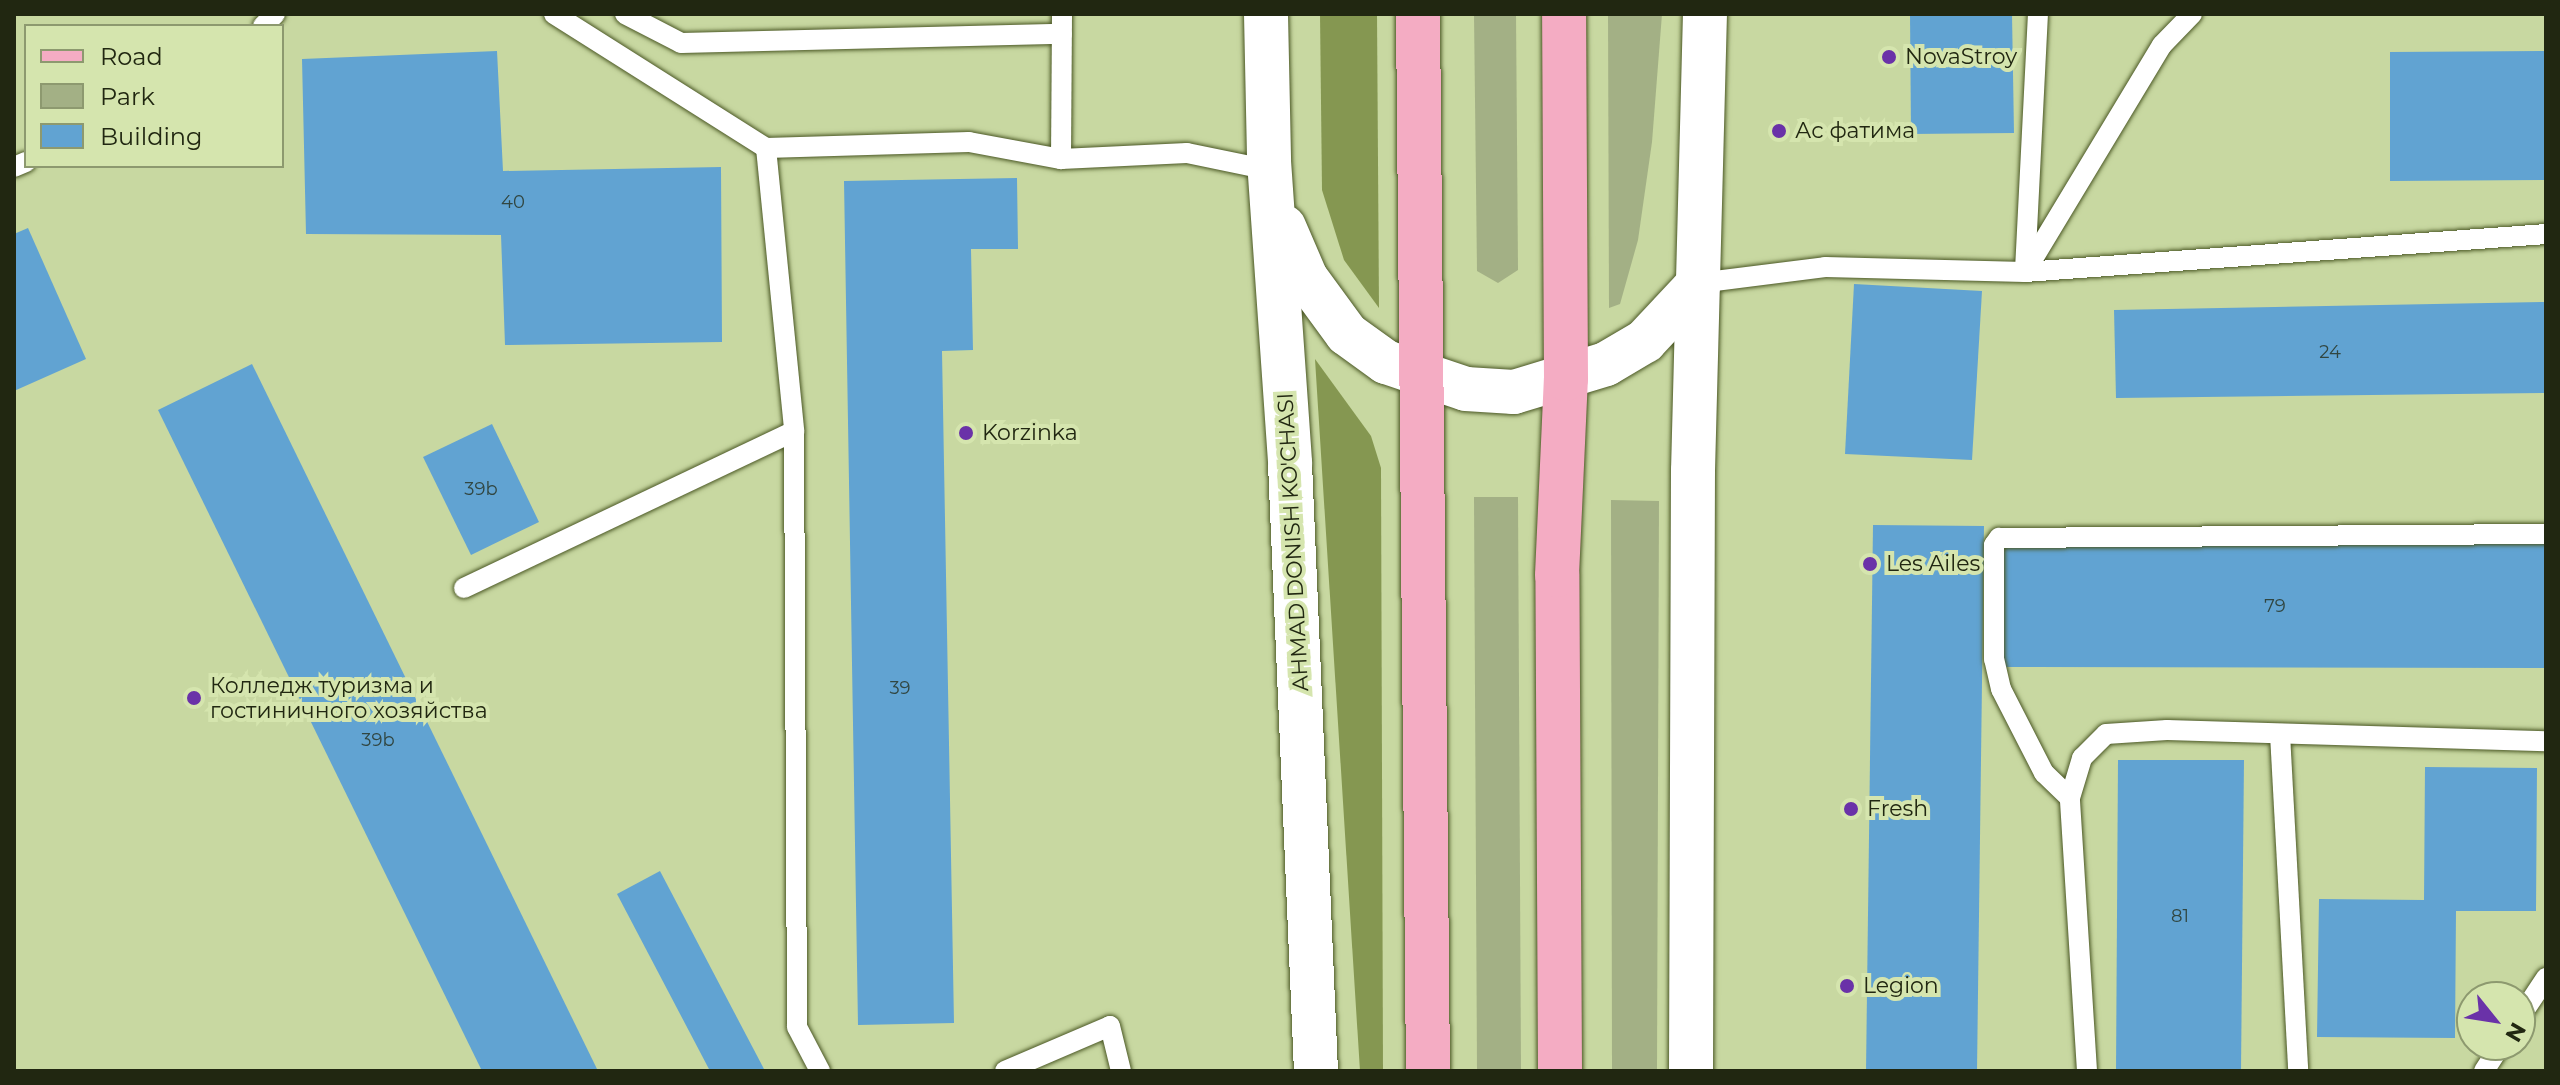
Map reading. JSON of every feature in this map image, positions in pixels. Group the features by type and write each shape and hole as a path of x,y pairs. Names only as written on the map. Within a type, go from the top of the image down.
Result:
{"main road":[{"path":"1418,14 1424,377 1428,1071"},
{"path":"1560,1071 1557,575 1566,379 1564,14"}],"street":[{"name":"AHMAD DONISH KO'CHASI","path":"1266,14 1270,170 1290,464 1309,1063"},
{"path":"1691,1071 1693,471 1705,14"},
{"path":"1270,170 1292,248 1324,308 1347,334 1386,362 1466,389 1514,392 1566,379 1606,364 1645,341 1699,283"}],"lane":[{"path":"554,14 766,148 969,142 1061,159 1187,153 1270,170"},
{"path":"625,14 681,43 1062,24 1061,159"},
{"path":"2025,272 2038,14"},
{"path":"2025,272 2162,45 2192,14"},
{"path":"766,148 794,431 797,1027 820,1071"},
{"path":"1699,283 1825,267 2025,272 2546,234"},
{"path":"464,588 794,431"},
{"path":"2070,798 2044,773 2001,689 1994,659 1994,545 1999,538 2546,534"},
{"path":"2087,1071 2070,798 2082,758 2106,734 2280,734 2546,741"},
{"path":"2280,734 2298,1071"},
{"path":"1005,1071 1110,1026 1121,1071"}],"green space":[{"path":"1320,14 1377,14 1379,308 1344,260 1322,190"},
{"path":"1474,14 1516,14 1518,270 1498,283 1477,271"},
{"path":"1608,14 1662,14 1652,142 1638,240 1620,304 1609,308"},
{"path":"1315,359 1371,436 1381,468 1383,1071 1360,1071"},
{"path":"1474,497 1518,497 1521,1071 1477,1071"},
{"path":"1611,500 1659,501 1657,1071 1612,1071"}],"building":[{"path":"1910,14 2012,14 2014,133 1911,134"},
{"path":"497,51 503,171 721,167 722,342 505,345 501,235 306,234 302,59"},
{"path":"2546,51 2546,180 2390,181 2390,52"},
{"path":"1017,178 1018,249 971,249 973,350 942,351 954,1023 858,1025 844,181"},
{"path":"28,228 86,359 14,391 14,234"},
{"path":"1854,284 1982,291 1972,460 1845,454"},
{"path":"2546,302 2546,393 2116,398 2114,310"},
{"path":"252,364 598,1071 482,1071 158,410"},
{"path":"492,424 539,522 471,555 423,457"},
{"path":"1873,525 1984,526 1977,1071 1866,1071"},
{"path":"2004,544 2546,544 2546,668 2004,667"},
{"path":"2118,760 2244,760 2241,1071 2116,1071"},
{"path":"2425,767 2537,768 2536,911 2456,911 2455,1038 2317,1037 2319,899 2424,900"},
{"path":"660,871 765,1071 710,1071 617,894"}],"place":[{"name":"NovaStroy","path":"1889,57"},
{"name":"Ас фатима","path":"1779,131"},
{"name":"Korzinka","path":"966,433"},
{"name":"Les Ailes","path":"1870,564"},
{"name":"Колледж туризма и гостиничного хозяйства","path":"194,698"},
{"name":"Fresh","path":"1851,809"},
{"name":"Legion","path":"1847,986"}]}
